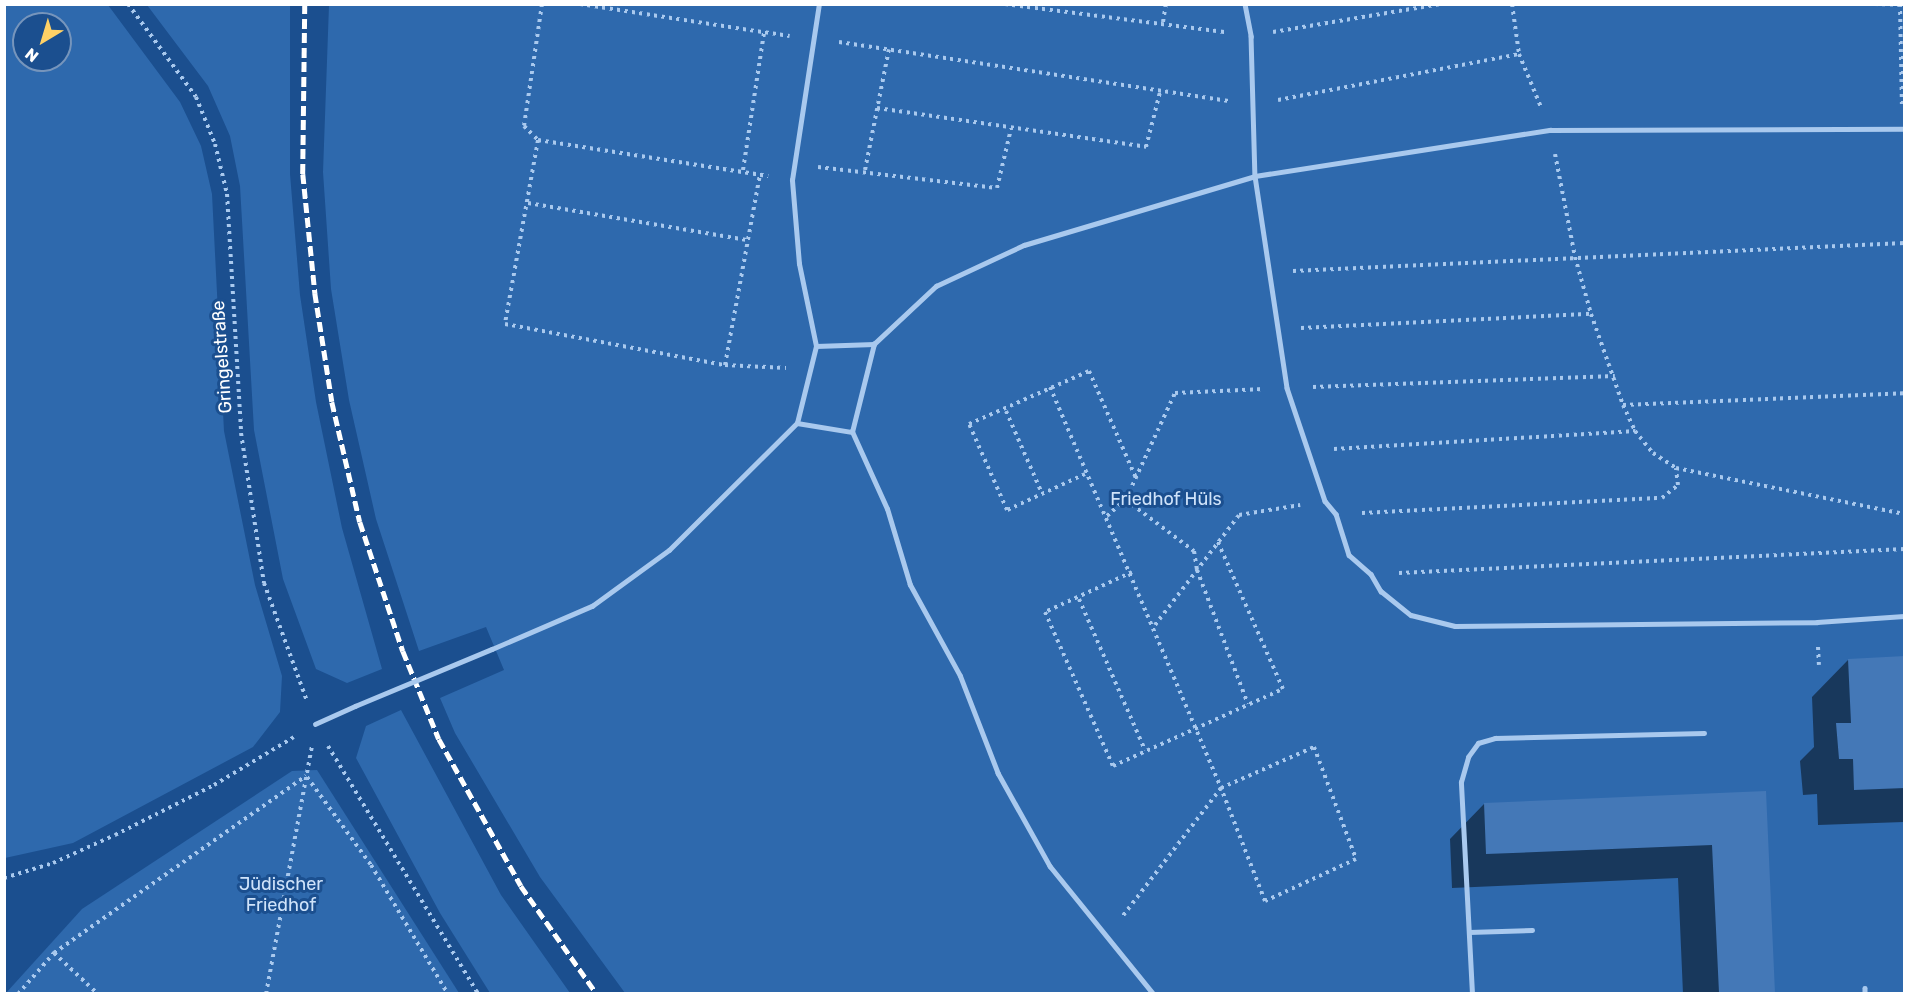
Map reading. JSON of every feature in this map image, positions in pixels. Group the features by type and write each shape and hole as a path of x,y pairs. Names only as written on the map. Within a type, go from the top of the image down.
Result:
{"lane":[{"path":"315,724 592,606 669,550 797,423 808,370 816,346 799,264 792,180 796,166 819,4"},
{"path":"1245,4 1251,36 1255,176 1275,329 1287,388 1306,451 1325,501 1336,514 1350,555 1371,574 1381,591 1411,615 1455,627 1817,622 1905,616"},
{"path":"1153,993 1050,867 998,774 960,676 910,585 887,509 852,432 874,344 936,286 1024,245 1255,176 1550,130 1903,129"},
{"path":"816,346 874,344"},
{"path":"797,423 852,432"},
{"path":"1472,993 1461,782 1468,758 1478,743 1495,738 1704,733"},
{"path":"1469,932 1532,930"}],"path":[{"name":"Gringelstraße","path":"128,4 196,98 215,144 227,194 241,433 264,583 315,724 478,993"},
{"path":"542,4 524,126 538,140 743,170 792,180"},
{"path":"580,4 1252,105 1519,54"},
{"path":"1162,22 1166,4"},
{"path":"1512,4 1519,54 1550,130 1575,256 1591,314 1615,376 1623,405 1635,431 1653,453 1676,468 1905,514"},
{"path":"1875,4 1900,5 1903,49 1903,129"},
{"path":"743,170 764,32"},
{"path":"866,170 889,49"},
{"path":"877,108 1146,147 1160,92"},
{"path":"796,166 866,170 997,188 1011,129"},
{"path":"538,140 505,324 725,365 808,370"},
{"path":"725,365 760,174"},
{"path":"528,203 747,240"},
{"path":"1268,272 1575,256 1905,243"},
{"path":"1275,329 1591,314"},
{"path":"1085,474 1041,491 1007,510 969,424 1006,411 1050,387 1089,371 1136,478"},
{"path":"1107,516 1126,500 1175,393 1615,376"},
{"path":"1050,387 1085,474 1107,516 1155,625 1195,728 1221,788 1266,901 1356,859 1314,747 1221,788 1107,937"},
{"path":"1623,405 1905,393"},
{"path":"1006,411 1041,491"},
{"path":"1306,451 1635,431"},
{"path":"1336,514 1662,498 1678,485 1676,468"},
{"path":"1126,500 1194,551 1197,570 1248,704"},
{"path":"1155,625 1239,515 1325,501"},
{"path":"1132,571 1079,599 1045,612 1113,766 1283,689 1218,542"},
{"path":"1371,574 1905,549"},
{"path":"1079,599 1145,750"},
{"path":"4,878 53,863 115,835 214,785 315,724"},
{"path":"18,993 54,953 306,776"},
{"path":"266,993 306,776"},
{"path":"306,776 371,865 448,993"},
{"path":"54,953 98,993"}],"green space":[{"path":"4,5 108,5 180,102 201,146 212,194 224,431 255,585 282,676 280,712 253,747 73,843 5,858"},
{"path":"147,5 290,5 290,174 300,295 316,402 342,528 382,669 347,683 316,669 283,579 254,430 240,186 230,136 208,86"},
{"name":"Friedhof Hüls","path":"329,5 1904,5 1904,993 625,993 540,877 455,733 440,698 504,670 486,627 419,651 376,519 349,400 331,289 323,172"},
{"path":"401,710 501,895 570,993 490,993 440,913 356,758 366,726"},
{"name":"Jüdischer Friedhof","path":"317,770 459,993 6,993 82,909 292,771"}],"building":[{"path":"1905,656 1905,788 1854,790 1853,759 1839,759 1836,723 1851,723 1848,659"},
{"path":"1766,791 1775,993 1719,993 1712,845 1486,854 1484,803"}],"railway":[{"path":"305,4 303,174 315,293 332,402 360,522 403,651 439,739 521,886 597,994"}]}
